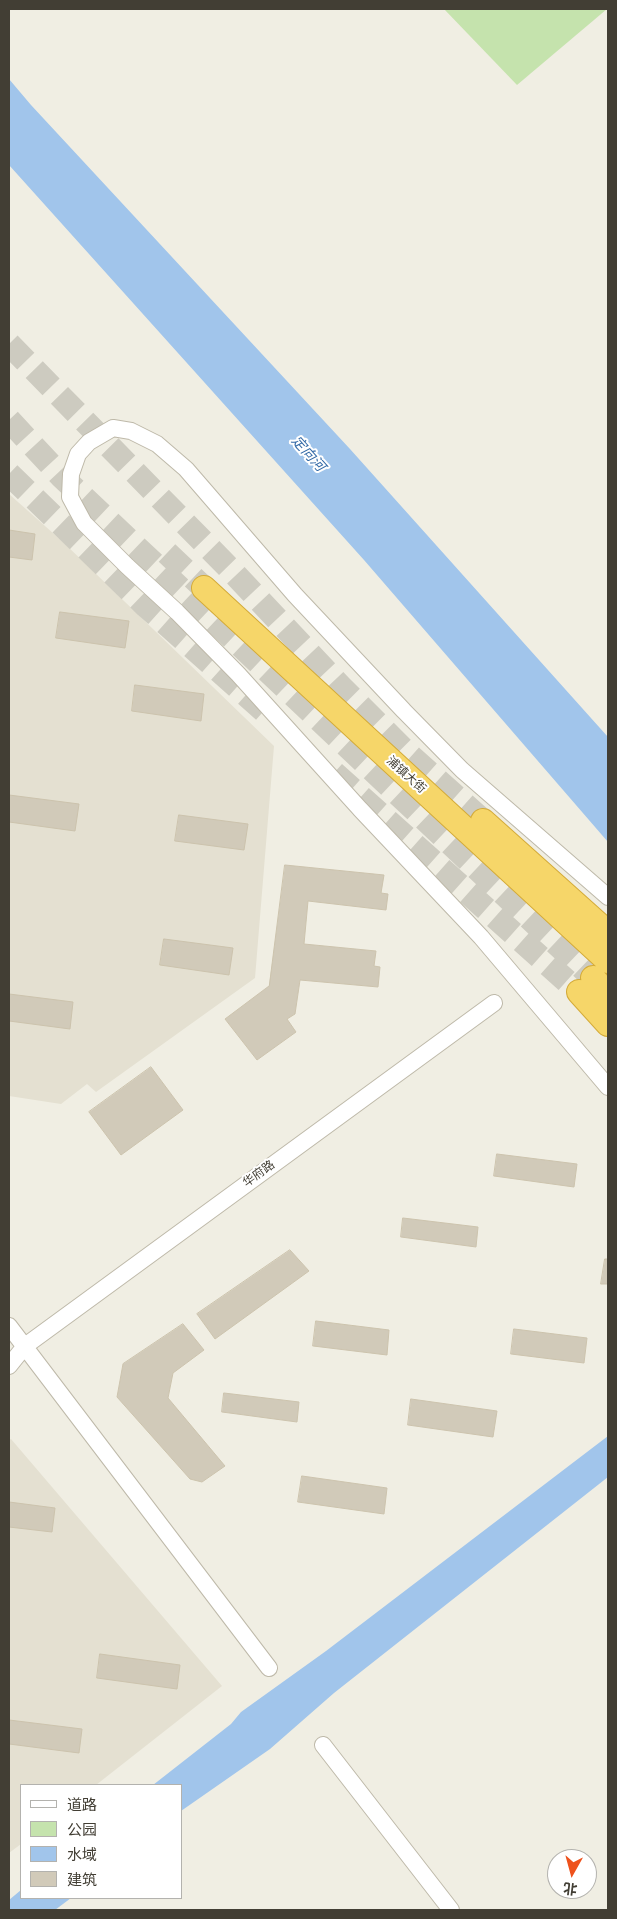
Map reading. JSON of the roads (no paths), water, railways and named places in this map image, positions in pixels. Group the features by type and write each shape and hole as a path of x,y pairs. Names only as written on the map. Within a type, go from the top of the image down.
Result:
{"highway":[{"name":"浦镇大街","path":"204,588 597,981 608,1024"},
{"path":"482,821 608,933"}],"street":[{"path":"608,897 462,770 302,602 186,469 157,444 131,431 113,428 89,442 78,454 70,474 70,497 84,523 177,612 238,674 354,802 481,937 608,1087"},
{"name":"华府路","path":"9,1366 25,1346 494,1003"},
{"path":"9,1326 269,1668"},
{"name":"华府路","path":"9,1352 25,1346"},
{"path":"322,1745 451,1910"}],"water":[{"name":"定向河","path":"9,79 350,449 608,737 608,842 364,560 9,165"},
{"path":"608,1436 608,1477 334,1693 270,1749 182,1810 182,1784 154,1784 231,1724 241,1712 326,1651"},
{"path":"20,1891 20,1899 70,1899 55,1910 9,1910 9,1900"}],"tunnel":[{"path":"9,344 228,567 341,687 407,753 483,821"},
{"path":"9,420 62,477 593,978"},
{"path":"9,474 146,606 270,716"},
{"path":"167,553 204,588"},
{"path":"334,773 579,992"}]}
